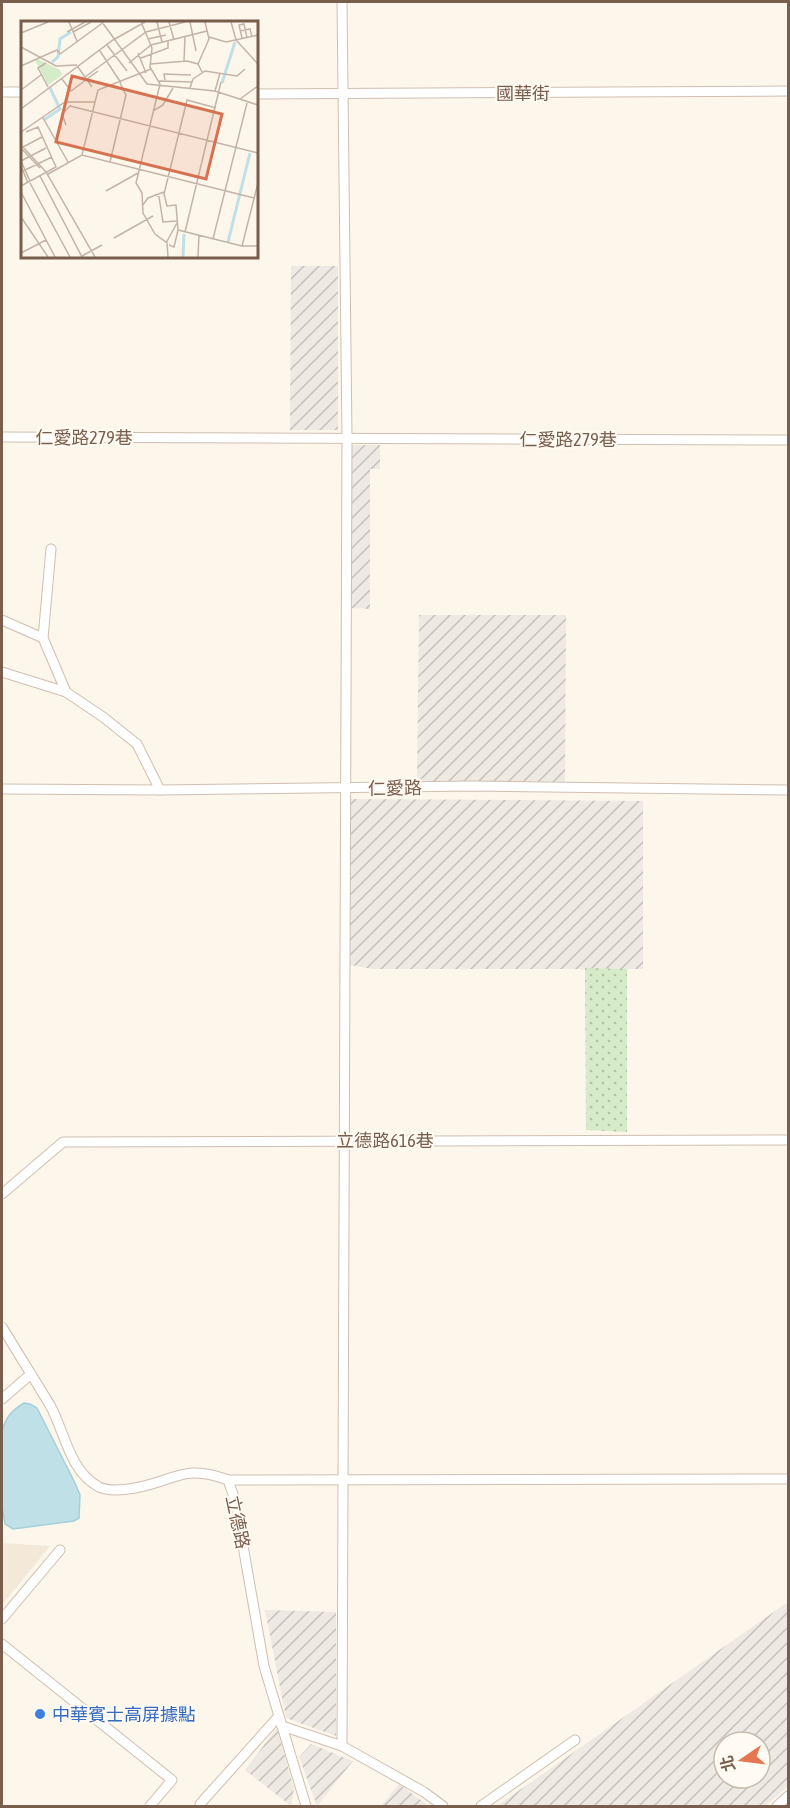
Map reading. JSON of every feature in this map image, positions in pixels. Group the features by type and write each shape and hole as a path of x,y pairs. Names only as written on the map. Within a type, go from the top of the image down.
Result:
{"street":[{"path":"342,2 347,438 342,1746"},
{"name":"國華街","path":"258,94 789,91"},
{"path":"2,92 21,92"},
{"name":"仁愛路279巷","path":"2,437 789,440"},
{"path":"51,549 43,638 66,692"},
{"path":"2,620 43,638"},
{"path":"2,672 66,692 103,717 137,744 160,790"},
{"name":"仁愛路","path":"2,789 345,789 473,786 789,790"},
{"name":"立德路616巷","path":"2,1194 63,1142 789,1140"},
{"name":"立德路","path":"2,1327 51,1408 74,1460 85,1475 100,1487 118,1491 128,1490 198,1471 228,1480 235,1500 264,1666 306,1806"},
{"path":"2,1399 31,1374"},
{"path":"228,1480 789,1479"},
{"path":"2,1619 60,1550"},
{"path":"2,1644 172,1780 150,1806"},
{"path":"200,1804 280,1721 342,1746 424,1792 443,1806"},
{"path":"481,1806 575,1740"},
{"path":"777,1806 789,1796"}],"shaded area":[{"path":"291,266 338,266 338,430 290,430"},
{"path":"350,445 380,445 380,469 370,469 370,609 350,608"},
{"path":"419,615 566,615 565,782 417,781"},
{"path":"349,799 643,801 643,969 373,969 350,965"},
{"path":"2,1543 50,1546 2,1605"},
{"path":"788,1602 788,1786 766,1806 497,1806"},
{"path":"265,1610 336,1612 336,1736 286,1718"},
{"path":"277,1728 294,1789 291,1806 245,1770"},
{"path":"311,1744 353,1761 317,1806 299,1757"},
{"path":"399,1784 429,1806 381,1806"}],"green space":[{"path":"585,968 627,969 627,1132 586,1130"}],"water":[{"path":"24,1403 37,1408 75,1483 80,1495 79,1518 74,1521 13,1529 5,1524 2,1507 2,1431 10,1415"}],"place":[{"name":"中華賓士高屏據點","path":"40,1714"}]}
